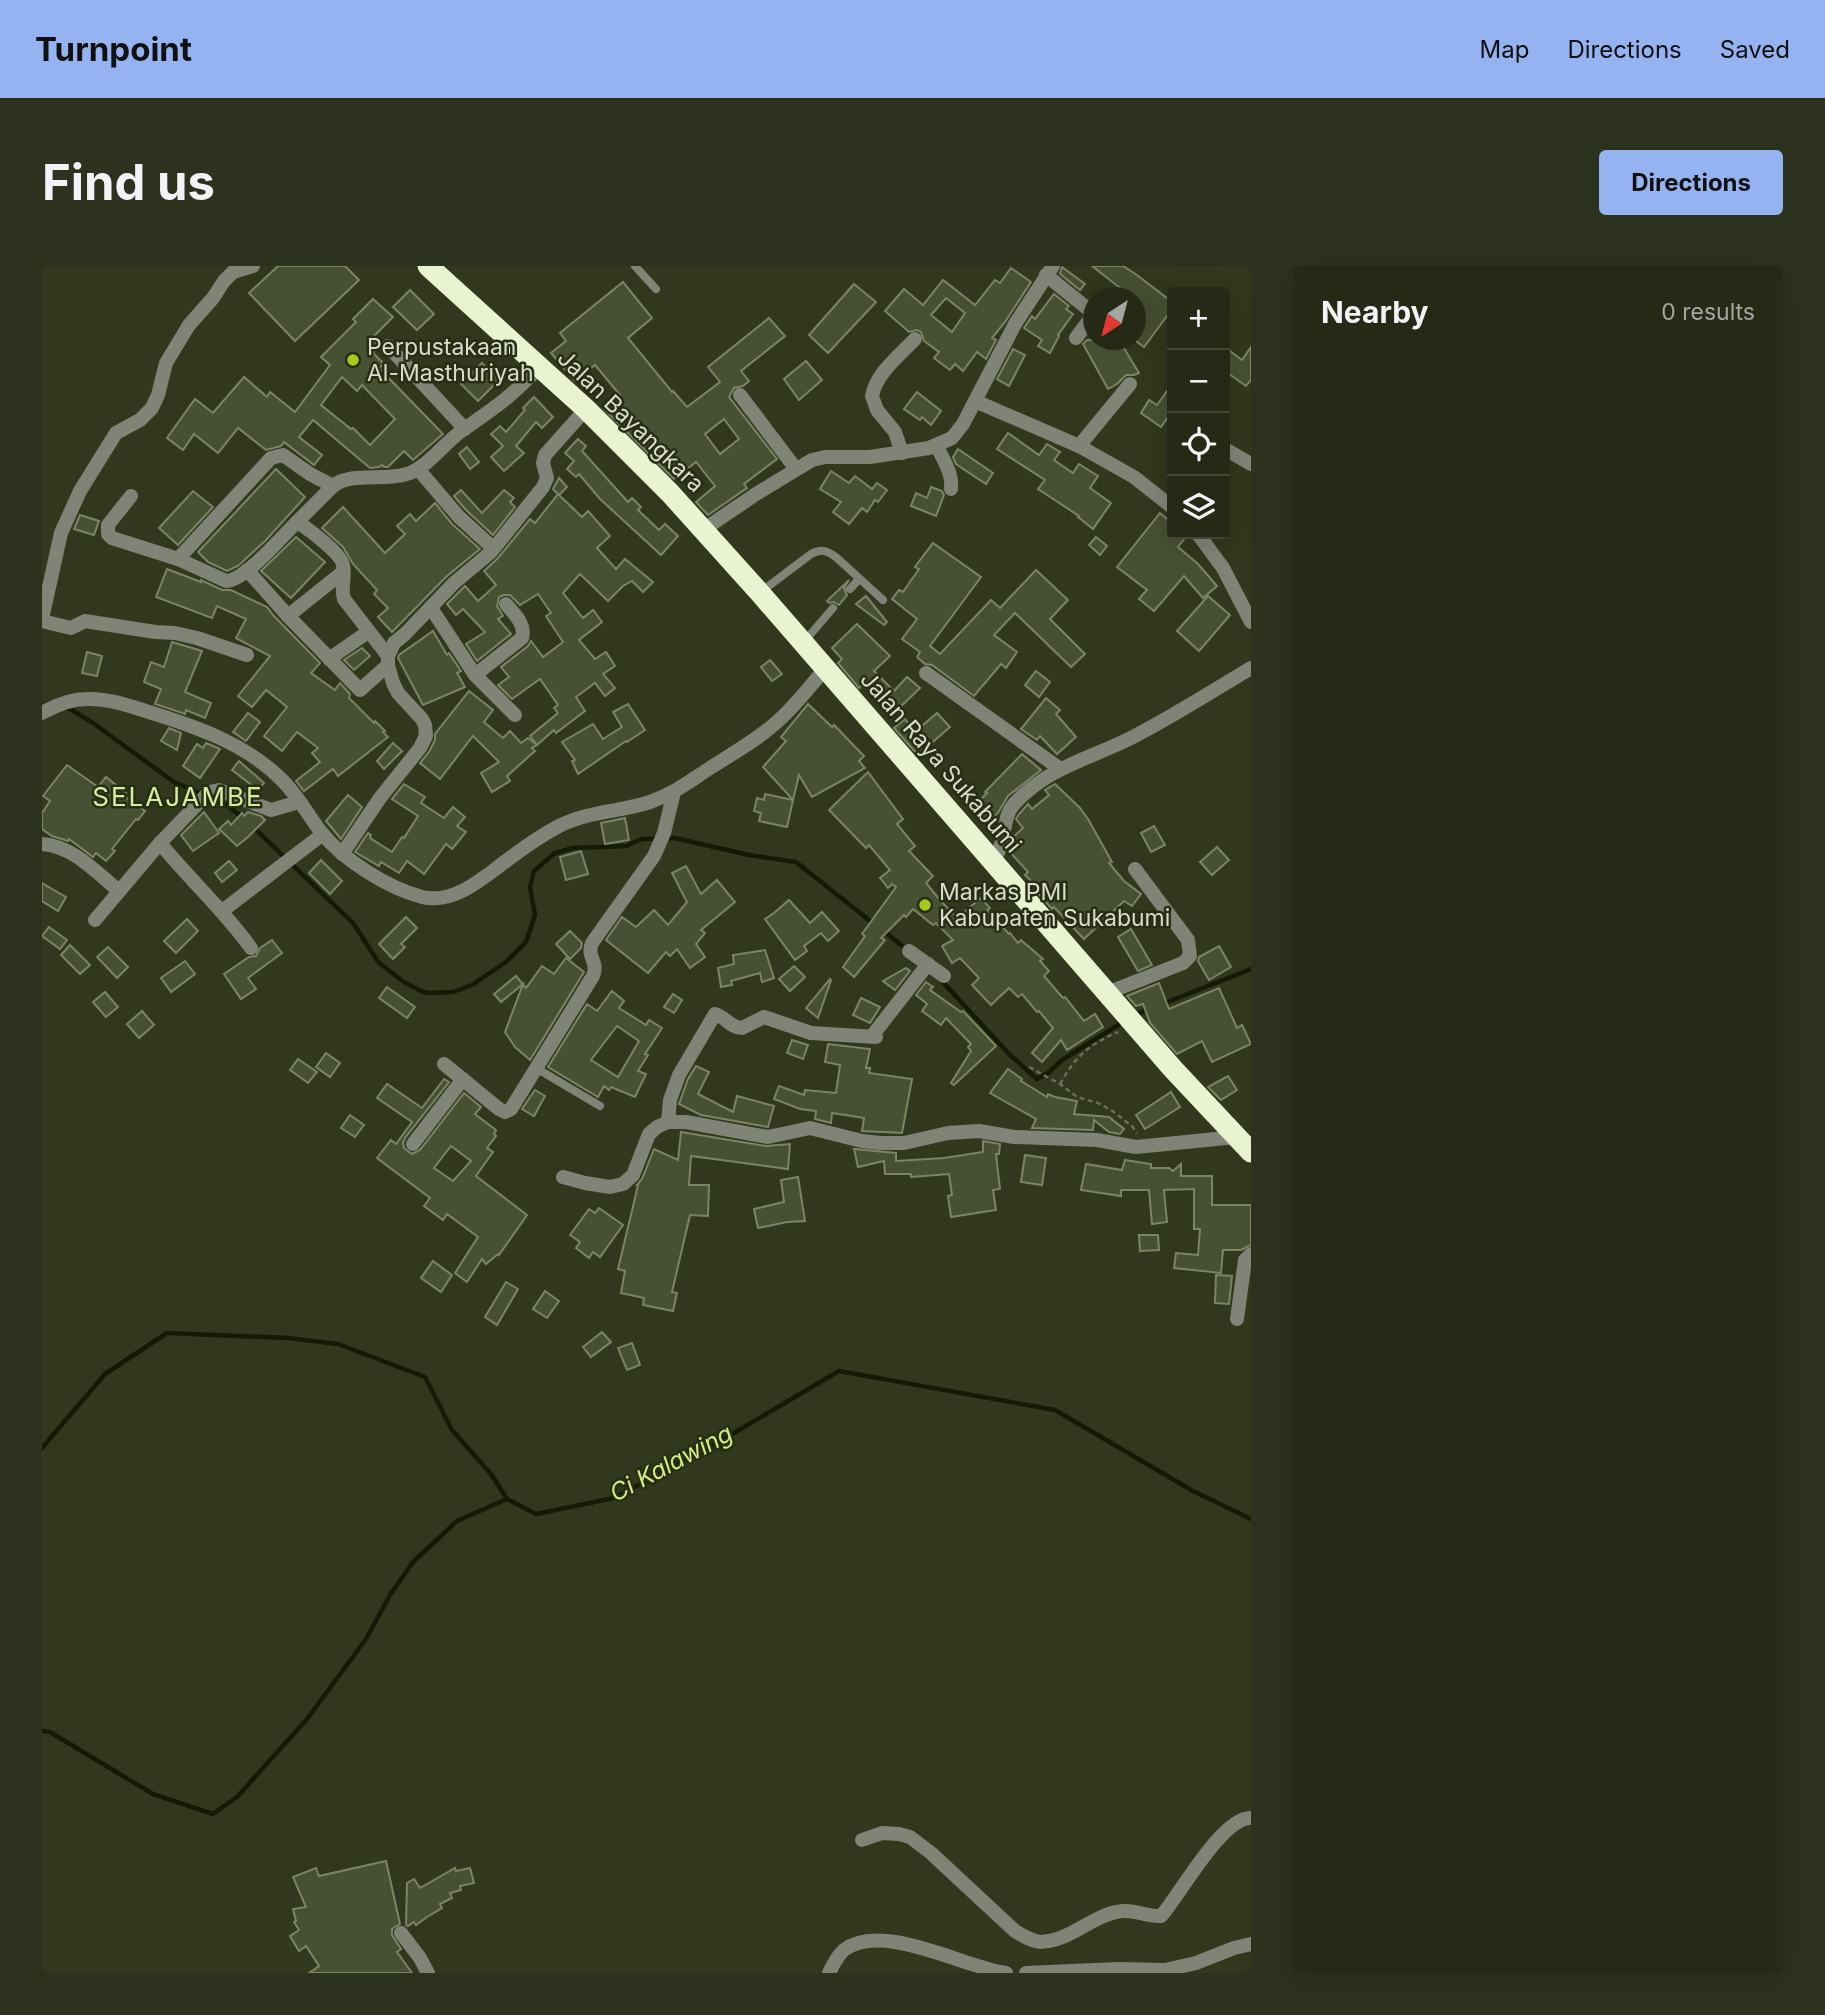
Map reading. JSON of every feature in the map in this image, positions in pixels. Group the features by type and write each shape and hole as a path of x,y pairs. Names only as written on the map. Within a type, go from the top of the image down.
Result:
{"highway":[{"name":"Jalan Bayangkara","path":"428,266 586,410 670,493 760,593"},
{"name":"Jalan Raya Sukabumi","path":"760,593 1137,1028 1244,1144"}],"street":[{"path":"247,655 176,633 85,621 71,628 42,620 61,533 80,491 117,433 152,408 166,363 189,325 214,298 223,281 233,272 253,266"},
{"path":"704,530 796,469 818,458 902,453 937,446 956,434 1015,324 1050,271 1093,313 1076,338"},
{"path":"902,453 895,432 877,410 872,396 876,382 915,339"},
{"path":"388,346 465,429"},
{"path":"131,496 108,524 108,534 112,538 178,559 226,581 233,580 247,570 339,481 349,478 394,478 418,469 539,368"},
{"path":"1079,446 1130,384"},
{"path":"740,395 796,469"},
{"path":"975,401 1079,446 1167,499"},
{"path":"247,570 288,617 360,691 388,661 394,643 454,583 484,558 543,487 547,478 543,463 545,455 586,410"},
{"path":"937,446 948,468 951,489"},
{"path":"1230,452 1251,464"},
{"path":"178,559 271,458 283,455 332,486"},
{"path":"418,469 459,517 493,548"},
{"path":"297,522 341,559 344,566 342,595 388,661 398,693 422,719 426,730 420,748 380,798 342,854"},
{"path":"1202,539 1223,568 1251,622"},
{"path":"288,617 343,572"},
{"path":"475,675 524,634 523,626 506,604"},
{"path":"431,608 475,675 515,715"},
{"path":"329,659 368,632"},
{"path":"992,861 999,852 1011,808 1040,780 1059,768 1130,738 1251,668"},
{"path":"42,713 76,699 99,699 176,720 210,733 257,759 283,781 323,834 342,854 381,879 405,891 431,899 443,898 467,888 565,823 598,812 648,803 674,792 772,727 825,669"},
{"path":"926,673 1059,768"},
{"path":"95,920 160,843 204,796 214,790 271,810 299,802"},
{"path":"444,1064 499,1109 509,1112 594,972 596,966 590,952 597,935 659,847 674,792"},
{"path":"222,911 323,834"},
{"path":"160,843 222,911 251,948"},
{"path":"42,845 51,845 70,852 119,891"},
{"path":"1110,997 1183,963 1190,956 1188,940 1135,869"},
{"path":"909,951 944,976"},
{"path":"668,1122 670,1100 679,1074 715,1014 738,1028 764,1017 811,1033 874,1036 928,964"},
{"path":"413,1144 463,1079"},
{"path":"563,1177 585,1184 610,1187 623,1184 633,1175 649,1134 657,1126 668,1122 686,1122 768,1137 810,1128 880,1143 904,1143 948,1133 979,1131 1014,1137 1097,1140 1136,1147 1244,1144"},
{"path":"1237,1319 1245,1260 1251,1254"},
{"path":"862,1840 882,1833 910,1837 1015,1931 1031,1940 1042,1942 1062,1936 1109,1914 1125,1911 1161,1916 1214,1843 1234,1825 1245,1818 1251,1818"},
{"path":"401,1933 428,1973"},
{"path":"829,1973 837,1957 845,1949 876,1941 908,1945 1006,1973"},
{"path":"1026,1973 1165,1970 1196,1963 1251,1944"}],"lane":[{"path":"635,266 656,289"},
{"path":"760,593 818,550 829,552 883,600"},
{"path":"850,589 859,579"},
{"path":"803,643 833,608"},
{"path":"536,1068 600,1106"}],"path":[{"path":"1060,1084 1073,1062 1089,1046 1118,1032 1137,1028"},
{"path":"1029,1067 1077,1097 1111,1110 1137,1133 1136,1147"}],"building":[{"path":"278,266 345,266 359,280 295,341 249,293"},
{"path":"1092,266 1123,266 1167,298 1167,316 1146,344 1146,287 1119,287"},
{"path":"1062,267 1085,284 1080,290 1060,274"},
{"path":"1011,268 1031,282 992,338 996,340 986,359 977,352 963,371 955,364 950,370 934,358 939,352 924,341 921,332 909,332 885,311 904,289 923,305 943,280 975,305 995,280 1000,283","holes":["946,298 965,313 952,332 931,315"]},
{"path":"623,282 652,318 628,338 687,407 720,382 708,367 769,318 785,336 741,371 749,381 734,388 729,397 777,459 744,484 747,488 708,515 696,502 715,486 696,462 674,479 604,409 620,395 595,365 575,381 551,353 566,341 560,333","holes":["724,419 739,439 720,454 705,434"]},
{"path":"854,284 876,302 828,353 809,335"},
{"path":"410,290 434,314 417,330 393,307"},
{"path":"1054,294 1069,306 1066,309 1073,314 1058,335 1050,353 1038,346 1042,340 1024,328 1032,316 1035,319"},
{"path":"373,299 393,317 371,339 379,346 373,353 384,364 379,368 443,434 413,460 404,451 388,467 382,465 370,468 313,420 299,437 322,455 314,465 284,442 281,446 266,450 238,428 218,453 194,434 183,450 167,438 195,399 213,413 244,377 267,397 270,392 295,412 330,365 321,357 356,322 353,319","holes":["342,377 357,391 362,385 395,419 370,445 353,428 321,405"]},
{"path":"1251,347 1251,380 1246,386 1230,375 1230,351 1242,360"},
{"path":"1013,349 1025,355 1009,386 997,379"},
{"path":"1086,350 1125,350 1139,373 1126,375 1108,389"},
{"path":"806,361 822,380 799,400 784,379"},
{"path":"482,363 499,380 478,401 461,384"},
{"path":"1167,391 1167,418 1161,427 1141,413 1149,400 1157,405"},
{"path":"917,392 941,411 931,425 922,417 920,420 904,409"},
{"path":"534,397 553,417 542,428 536,422 516,446 524,453 504,471 491,457 503,446 491,434 500,426 506,432"},
{"path":"1008,433 1039,455 1047,444 1060,452 1054,460 1073,473 1079,464 1098,476 1090,488 1111,503 1093,529 1079,516 1038,489 1045,480 997,449"},
{"path":"578,439 586,446 582,451 628,502 632,498 641,507 638,510 659,530 665,524 678,536 661,555 600,499 579,474 576,477 567,469 574,461 565,453"},
{"path":"467,447 479,462 470,469 459,454"},
{"path":"958,449 993,473 986,484 956,464 953,457"},
{"path":"276,469 305,497 238,566 227,571 208,562 198,552"},
{"path":"831,471 849,483 855,476 872,489 877,483 887,490 878,502 875,500 867,512 862,508 849,524 833,512 841,502 820,489"},
{"path":"559,478 567,487 559,495 582,517 588,511 610,536 597,548 616,569 625,559 653,582 643,592 632,581 608,601 580,574 563,593 583,618 593,610 602,622 579,640 595,659 606,652 615,666 603,674 615,688 605,696 595,683 576,697 585,711 556,733 554,730 537,745 530,736 558,713 554,708 558,705 540,679 512,699 498,685 509,677 501,667 531,641 543,657 563,642 546,616 551,613 538,594 520,605 510,595 499,597 497,606 503,616 498,619 511,634 477,661 466,644 485,632 463,609 456,615 447,604 465,586 478,601 496,585 484,571 530,519 535,523 558,494 553,489"},
{"path":"931,487 942,491 944,495 936,516 911,506 916,493 927,498"},
{"path":"461,490 482,513 504,490 514,498 510,502 515,507 493,535 454,496"},
{"path":"193,491 213,507 178,545 159,528"},
{"path":"435,503 452,524 480,549 447,576 392,632 378,617 388,608 374,594 377,590 353,564 343,547 322,528 343,507 385,553 405,534 397,526 410,514 416,521"},
{"path":"1160,513 1167,519 1167,539 1184,539 1178,547 1198,564 1217,586 1203,598 1184,576 1154,611 1139,599 1147,590 1117,567"},
{"path":"80,515 99,521 94,535 74,529"},
{"path":"296,537 325,562 291,598 261,571"},
{"path":"1096,537 1107,546 1100,555 1089,545"},
{"path":"933,543 981,577 930,646 940,654 991,600 1000,608 1036,570 1068,600 1050,619 1085,654 1071,667 1015,613 994,635 1017,652 1006,668 1001,664 974,696 932,665 925,664 917,657 920,652 902,639 917,619 892,599 899,590 903,592 919,569 915,567"},
{"path":"167,569 222,590 231,590 267,607 320,663 311,673 335,690 340,683 350,694 349,698 385,731 383,732 388,737 338,776 333,769 304,791 296,781 320,762 312,753 318,748 297,732 282,751 264,736 287,707 266,690 252,707 238,696 270,656 236,638 246,619 217,606 212,618 156,597"},
{"path":"849,580 844,588 847,595 839,605 829,603 827,601"},
{"path":"866,596 887,622 884,625 856,604"},
{"path":"1208,596 1230,615 1199,651 1177,631"},
{"path":"857,624 890,656 874,671 894,691 907,677 920,688 892,715 881,703 885,700 866,682 859,688 838,663 842,659 832,648"},
{"path":"433,631 447,655 449,653 461,671 457,673 465,687 423,705 398,658"},
{"path":"172,642 202,651 185,692 211,703 205,718 186,710 185,714 155,704 161,689 144,682 151,662 164,667"},
{"path":"362,648 370,656 354,670 344,660"},
{"path":"87,652 102,656 97,676 82,673"},
{"path":"770,660 782,674 772,681 761,667"},
{"path":"1036,671 1050,682 1039,697 1025,685"},
{"path":"469,691 493,710 484,722 503,738 510,731 521,743 528,738 537,745 532,748 535,751 507,776 510,781 492,792 481,773 499,762 473,736 440,779 420,763 429,752 435,734"},
{"path":"1046,698 1060,710 1056,714 1076,737 1057,754 1040,736 1037,740 1021,729"},
{"path":"628,704 645,730 578,774 572,761 575,760 562,742 593,724 603,739 622,727 613,712"},
{"path":"808,704 832,727 834,725 864,756 859,761 865,768 812,797 799,775 793,800 763,767 786,741 781,737"},
{"path":"248,713 260,722 246,741 233,732"},
{"path":"937,713 950,727 918,755 894,728 905,719 915,732"},
{"path":"169,728 181,733 177,750 161,741"},
{"path":"206,743 220,749 200,778 183,766 197,744 203,748"},
{"path":"393,743 402,751 384,769 377,761"},
{"path":"1022,754 1041,770 1008,796 988,823 972,808"},
{"path":"239,761 264,783 258,790 232,770"},
{"path":"67,765 98,787 106,777 126,793 124,796 145,811 112,849 115,851 106,861 96,853 93,857 69,839 68,841 52,836 42,829 42,813 50,801 43,796"},
{"path":"868,772 903,819 897,824 915,846 909,851 933,876 926,883 940,900 957,918 981,898 990,908 987,910 1018,943 1021,940 1043,959 1040,961 1049,971 1044,976 1084,1021 1095,1014 1103,1027 1067,1050 1061,1040 1042,1062 1032,1053 1053,1028 1039,1011 1037,1012 1022,994 1018,997 1009,988 991,1005 972,985 979,978 960,958 952,963 942,946 953,940 936,923 933,925 913,909 881,938 885,940 854,977 843,967 865,936 862,934 896,887 892,884 888,888 880,878 890,870 869,845 866,848 829,810"},
{"path":"404,784 425,797 421,803 444,818 453,807 465,817 457,826 466,832 452,849 446,844 424,874 407,861 399,873 381,862 379,866 355,852 368,833 370,838 392,852 402,837 404,838 418,816 392,799"},
{"path":"1055,784 1088,819 1112,862 1109,863 1124,881 1141,894 1132,906 1124,901 1084,939 1037,892 1039,889 1025,875 1028,872 1009,851 1012,838 1023,828 1016,819 1019,814 1028,804 1032,809 1049,795 1045,790"},
{"path":"765,794 793,800 787,827 759,821 761,813 754,811 757,798 764,800"},
{"path":"348,795 362,807 341,839 326,821"},
{"path":"204,812 219,833 193,851 181,835"},
{"path":"248,812 265,820 237,846 219,829 228,821 231,825 242,813 244,816"},
{"path":"625,818 629,840 605,844 601,823"},
{"path":"1154,826 1165,845 1151,852 1141,833"},
{"path":"1217,847 1229,860 1212,875 1200,862"},
{"path":"581,851 588,874 566,880 560,857"},
{"path":"321,860 342,881 330,894 309,873"},
{"path":"229,861 237,870 222,882 215,873"},
{"path":"686,866 701,894 717,880 735,902 701,930 705,933 696,944 705,957 690,968 677,949 670,956 666,952 648,973 606,940 622,917 636,927 654,910 668,925 687,902 672,873"},
{"path":"42,883 66,897 58,911 42,901"},
{"path":"789,900 810,923 822,912 839,931 828,941 821,933 804,946 807,951 795,960 765,919"},
{"path":"406,917 417,928 401,944 405,947 393,959 379,944"},
{"path":"187,919 198,931 176,953 164,941"},
{"path":"49,927 67,940 60,949 42,936"},
{"path":"1131,929 1152,965 1138,971 1118,937"},
{"path":"570,931 582,943 581,948 570,959 556,944"},
{"path":"272,940 282,953 248,978 256,989 241,999 224,974 249,957 256,956 260,948"},
{"path":"70,945 90,965 80,974 61,955"},
{"path":"1219,946 1231,967 1209,980 1198,961 1199,957"},
{"path":"108,947 128,967 117,978 97,957"},
{"path":"765,950 774,978 762,982 760,973 731,981 732,985 721,987 718,968 734,964 733,955"},
{"path":"566,958 584,972 530,1060 515,1047 505,1032 523,984 526,988 542,966 554,974"},
{"path":"185,961 195,974 171,992 161,978"},
{"path":"794,966 805,977 790,991 779,979"},
{"path":"906,968 910,971 895,990 883,981"},
{"path":"516,976 523,984 501,1002 494,994"},
{"path":"831,980 818,1018 806,1008"},
{"path":"926,982 933,987 930,990 963,1011 996,1046 954,1085 951,1083 971,1051 968,1047 971,1044 946,1018 941,1025 922,1011 927,1004 916,995"},
{"path":"1159,983 1169,1009 1219,988 1237,1028 1242,1025 1251,1044 1212,1062 1202,1041 1177,1054 1150,1023 1143,1004 1136,1006 1127,996"},
{"path":"387,987 415,1007 407,1018 379,998"},
{"path":"612,991 624,1001 619,1008 646,1025 649,1020 662,1028 645,1054 648,1055 638,1071 646,1074 635,1097 604,1086 598,1097 548,1067 587,1004 597,1011","holes":["617,1026 639,1041 618,1077 591,1060"]},
{"path":"105,992 118,1007 106,1017 93,1002"},
{"path":"673,994 682,1000 674,1013 664,1007"},
{"path":"861,998 880,1007 870,1023 853,1015"},
{"path":"142,1011 154,1025 139,1038 127,1024"},
{"path":"792,1040 808,1045 803,1059 787,1053"},
{"path":"828,1044 870,1049 866,1068 870,1068 869,1073 912,1079 902,1133 862,1131 864,1118 832,1113 831,1123 815,1119 816,1111 800,1109 774,1099 779,1086 804,1095 805,1090 836,1093 840,1065 825,1062"},
{"path":"326,1053 340,1063 330,1077 316,1067"},
{"path":"298,1059 317,1072 308,1083 290,1070"},
{"path":"696,1066 709,1072 698,1094 733,1112 737,1096 774,1106 768,1127 701,1115 679,1104"},
{"path":"1008,1069 1022,1079 1021,1081 1047,1097 1048,1094 1077,1101 1074,1114 1109,1117 1124,1129 1120,1134 1109,1132 1094,1120 1093,1130 1032,1128 1036,1119 990,1093"},
{"path":"1228,1076 1237,1090 1221,1100 1208,1087"},
{"path":"444,1079 449,1082 405,1138 404,1148 412,1154 420,1150 464,1093 481,1107 475,1114 496,1130 496,1136 487,1148 493,1152 476,1176 527,1215 499,1255 486,1264 482,1259 467,1282 455,1273 478,1237 447,1214 443,1220 424,1206 430,1198 377,1158 391,1140 396,1144 412,1122 377,1098 387,1084 422,1108","holes":["451,1146 471,1161 453,1181 434,1168"]},
{"path":"535,1090 545,1096 534,1116 522,1109"},
{"path":"1171,1092 1180,1107 1145,1129 1136,1115"},
{"path":"350,1115 364,1125 355,1137 341,1128"},
{"path":"681,1132 766,1146 790,1144 788,1169 691,1156 689,1185 709,1185 708,1216 690,1215 672,1292 677,1293 673,1311 643,1305 644,1298 621,1293 625,1271 618,1269 637,1185 654,1149 678,1160"},
{"path":"983,1141 1000,1144 999,1154 996,1154 1000,1189 993,1190 996,1210 951,1217 949,1174 911,1177 911,1174 885,1174 884,1161 858,1167 854,1149 896,1153 896,1161 983,1152"},
{"path":"1025,1155 1046,1158 1042,1185 1021,1182"},
{"path":"1125,1160 1173,1171 1181,1164 1181,1176 1212,1176 1212,1205 1251,1205 1251,1245 1241,1250 1223,1250 1221,1273 1174,1268 1176,1253 1198,1255 1200,1229 1194,1229 1194,1189 1164,1190 1167,1222 1152,1224 1149,1190 1121,1190 1121,1196 1081,1190 1086,1164 1122,1170"},
{"path":"798,1177 805,1221 758,1228 754,1209 784,1202 781,1180"},
{"path":"599,1208 623,1225 600,1257 593,1252 589,1258 576,1248 580,1242 570,1235 589,1209 595,1213"},
{"path":"1139,1235 1158,1235 1159,1250 1140,1251"},
{"path":"433,1261 452,1275 441,1292 421,1278"},
{"path":"1216,1275 1232,1276 1229,1304 1215,1303"},
{"path":"506,1282 518,1289 497,1325 485,1317"},
{"path":"545,1291 559,1301 547,1318 533,1309"},
{"path":"602,1332 611,1342 591,1357 583,1347"},
{"path":"632,1343 640,1365 627,1370 618,1348"},
{"path":"386,1861 400,1924 392,1929 392,1935 401,1949 397,1952 412,1973 309,1973 319,1966 306,1946 299,1951 290,1936 299,1930 294,1922 293,1909 306,1907 293,1877 316,1868 319,1876"},
{"path":"455,1868 456,1871 470,1868 474,1883 460,1886 461,1890 450,1893 452,1898 440,1904 442,1908 416,1925 414,1922 406,1925 407,1883 414,1879 420,1888"}],"waterway":[{"path":"64,708 93,723 174,782 228,806 243,818"},
{"path":"252,826 353,923 379,963 404,982 428,993 453,992 472,985 506,962 526,942 535,915 530,887 534,871 555,853 573,848 626,846 642,839 675,838 749,855 796,862 874,924"},
{"path":"884,931 907,950"},
{"path":"1162,1004 1251,969"},
{"path":"940,979 1009,1054 1037,1079 1123,1022"},
{"path":"1133,1016 1151,1008"},
{"name":"Ci Kalawing","path":"42,1448 105,1374 167,1333 288,1338 338,1344 425,1377 452,1430 491,1474 507,1499 536,1514 614,1498 717,1443 839,1371 1055,1410 1193,1491 1251,1519"},
{"path":"42,1731 50,1732 153,1794 213,1814 237,1797 307,1719 366,1639 390,1595 413,1562 457,1521 507,1499"}],"place":[{"name":"Perpustakaan Al-Masthuriyah","path":"353,360"},
{"name":"Markas PMI Kabupaten Sukabumi","path":"925,905"}],"district":[{"name":"SELAJAMBE","path":"178,796"}]}
